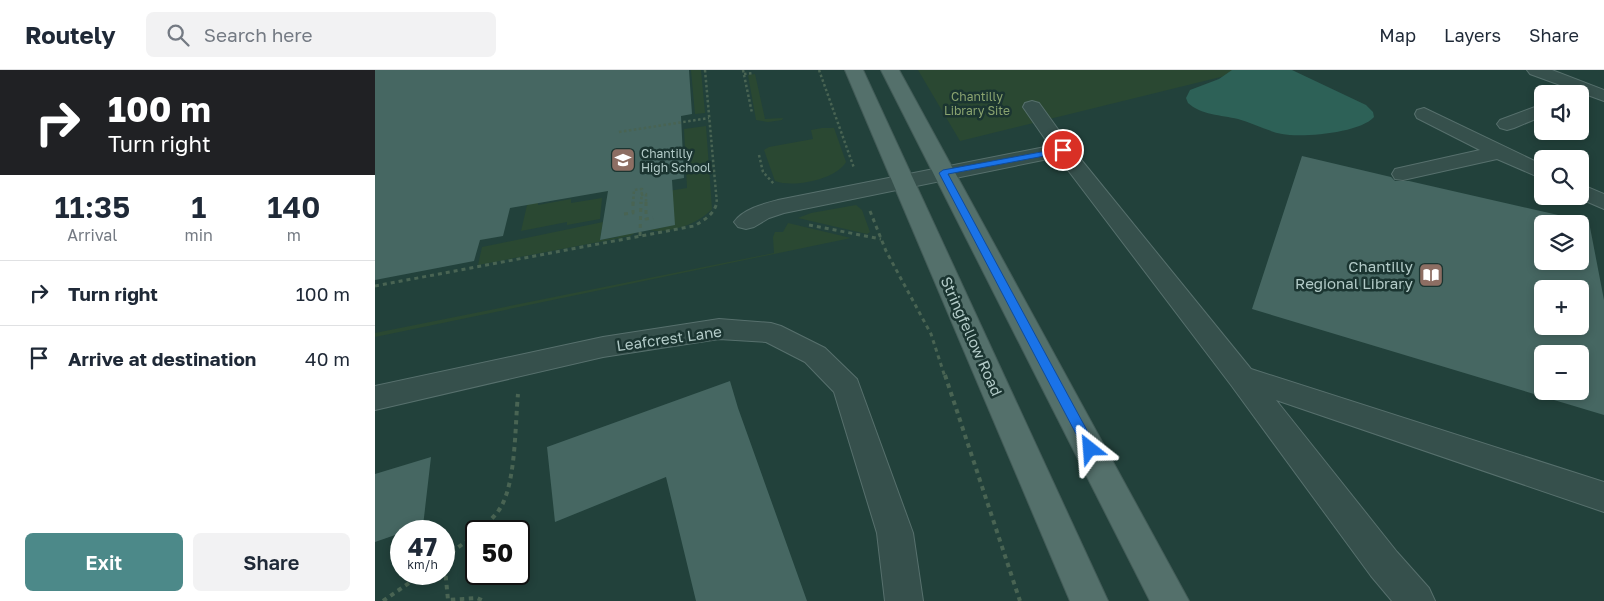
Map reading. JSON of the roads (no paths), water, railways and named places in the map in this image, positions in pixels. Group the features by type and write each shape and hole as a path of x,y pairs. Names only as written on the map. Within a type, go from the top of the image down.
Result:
{"main road":[{"name":"Stringfellow Road","path":"854,70 1089,601"},
{"path":"890,70 1171,601"}],"street":[{"path":"1536,70 1590,93 1604,80"},
{"path":"1032,107 1063,150 1385,564 1416,601"},
{"path":"1507,124 1534,113"},
{"path":"1424,114 1534,169"},
{"path":"746,222 761,213 778,207 1063,150"},
{"path":"1403,174 1499,152"},
{"path":"1589,195 1604,202"},
{"name":"Leafcrest Lane","path":"375,398 603,347 719,328 771,333 815,355 847,387 895,533 903,601"},
{"path":"1241,377 1604,497"}],"place":[{"name":"Chantilly High School","path":"623,160"},
{"name":"Chantilly Regional Library","path":"1431,275"}],"park label":[{"name":"Chantilly Library Site","path":"977,103"}]}
